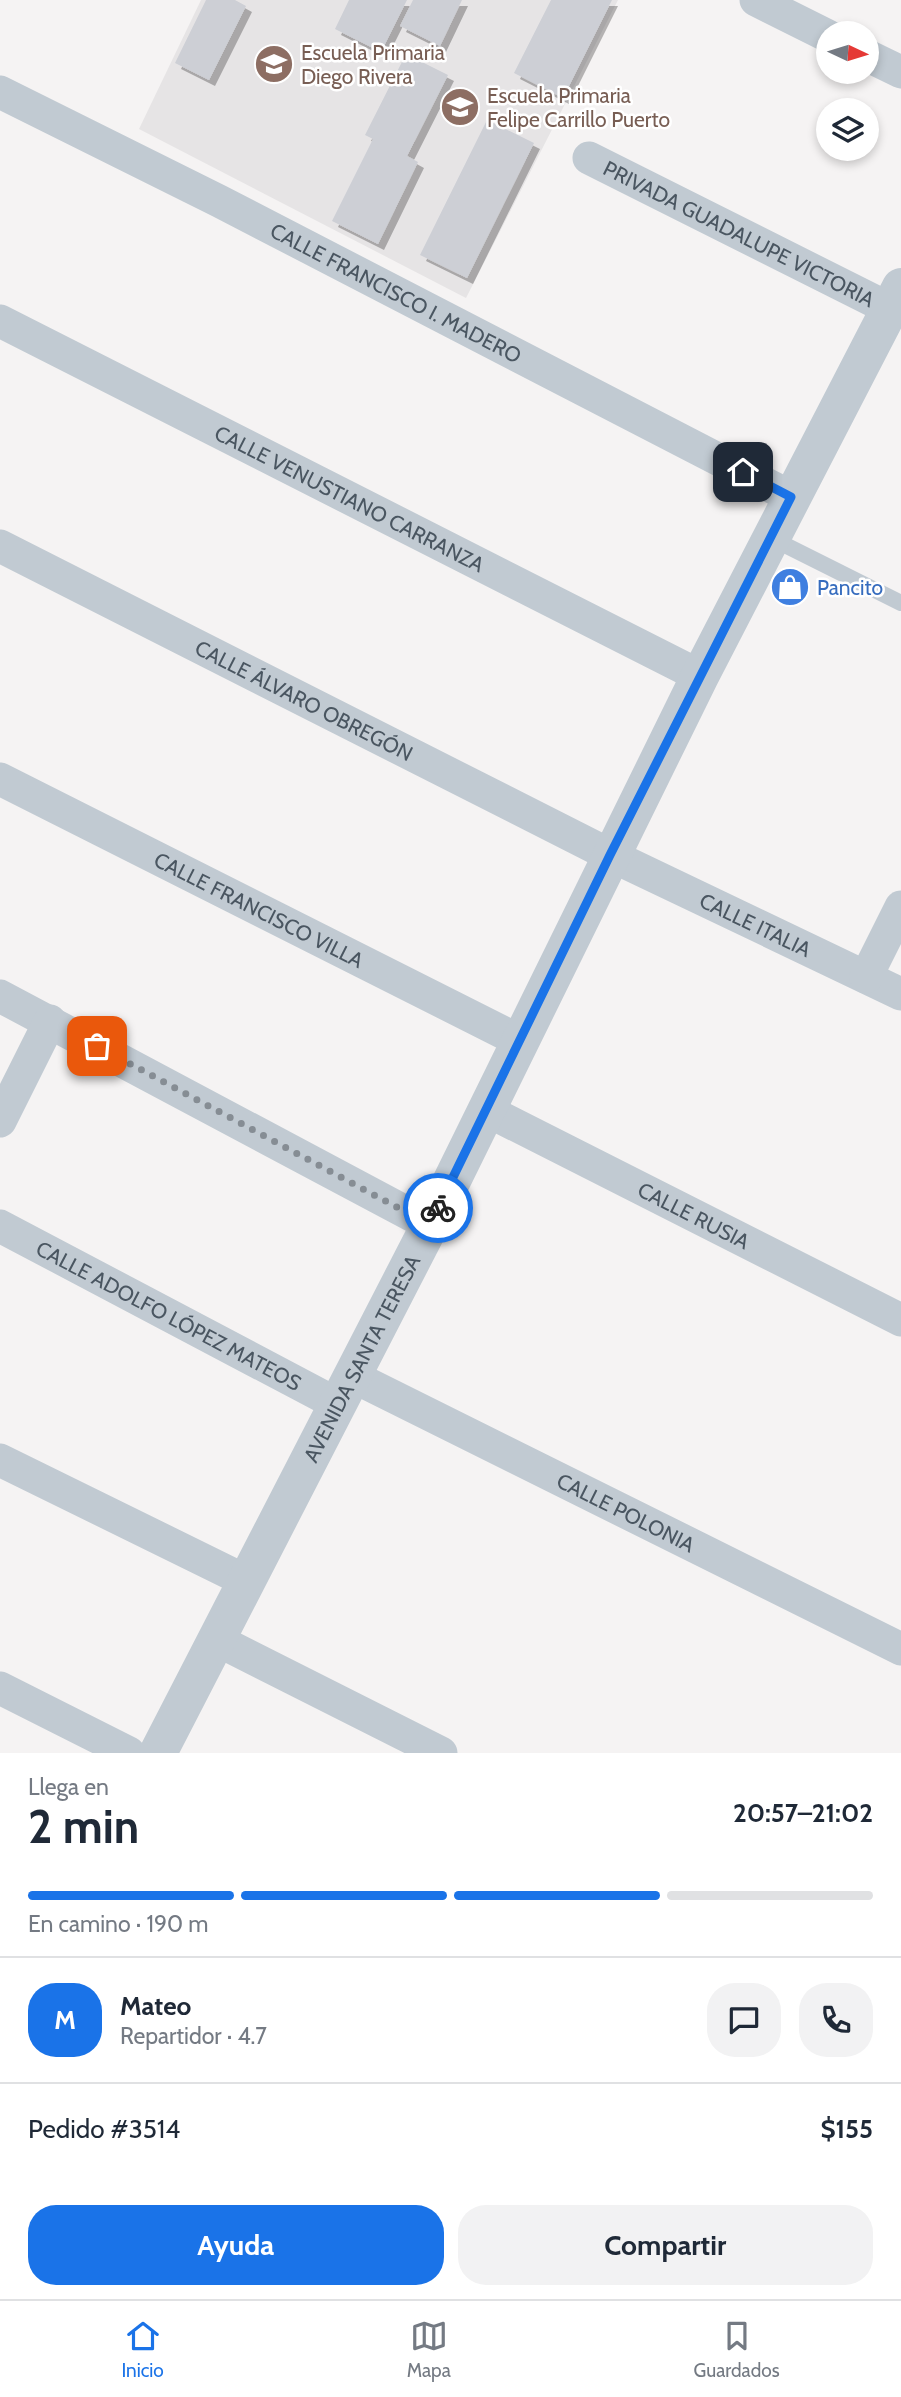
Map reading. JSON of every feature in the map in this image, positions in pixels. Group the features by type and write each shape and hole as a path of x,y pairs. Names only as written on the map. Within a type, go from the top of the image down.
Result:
{"street":[{"path":"756,0 816,30"},
{"path":"879,61 901,72"},
{"name":"CALLE FRANCISCO I. MADERO","path":"0,92 219,201 791,497"},
{"name":"PRIVADA GUADALUPE VICTORIA","path":"589,158 895,298"},
{"name":"AVENIDA SANTA TERESA","path":"158,1753 430,1225 610,855 895,298"},
{"name":"CALLE VENUSTIANO CARRANZA","path":"0,321 700,676"},
{"name":"CALLE ÁLVARO OBREGÓN","path":"0,546 610,855"},
{"name":"CALLE FRANCISCO VILLA","path":"0,779 520,1041"},
{"name":"CALLE ITALIA","path":"610,855 901,994"},
{"path":"866,977 901,906"},
{"path":"0,996 430,1225"},
{"path":"0,1121 50,1021"},
{"name":"CALLE RUSIA","path":"486,1110 901,1320"},
{"name":"CALLE ADOLFO LÓPEZ MATEOS","path":"0,1226 344,1390"},
{"name":"CALLE POLONIA","path":"344,1390 901,1649"},
{"path":"0,1460 246,1581"},
{"path":"217,1640 441,1753"},
{"path":"0,1688 129,1753"}],"lane":[{"path":"771,538 901,603"}],"shaded area":[{"path":"201,0 618,0 466,298 139,129"}],"building":[{"path":"206,0 235,0 246,6 209,80 175,63"},
{"path":"349,0 407,0 381,52 335,29"},
{"path":"413,0 462,0 440,46 400,26"},
{"path":"551,0 612,0 563,98 514,73"},
{"path":"406,54 448,75 407,156 418,162 378,244 332,221 373,139 365,135"},
{"path":"487,120 534,143 467,278 420,255"}],"way so far":[{"path":"97,1046 430,1225 438,1208"}],"place":[{"name":"Escuela Primaria Diego Rivera","path":"274,64"},
{"name":"Escuela Primaria Felipe Carrillo Puerto","path":"460,107"},
{"name":"Pancito","path":"790,587"}],"route":[{"path":"438,1208 610,855 791,497 743,472"}]}
